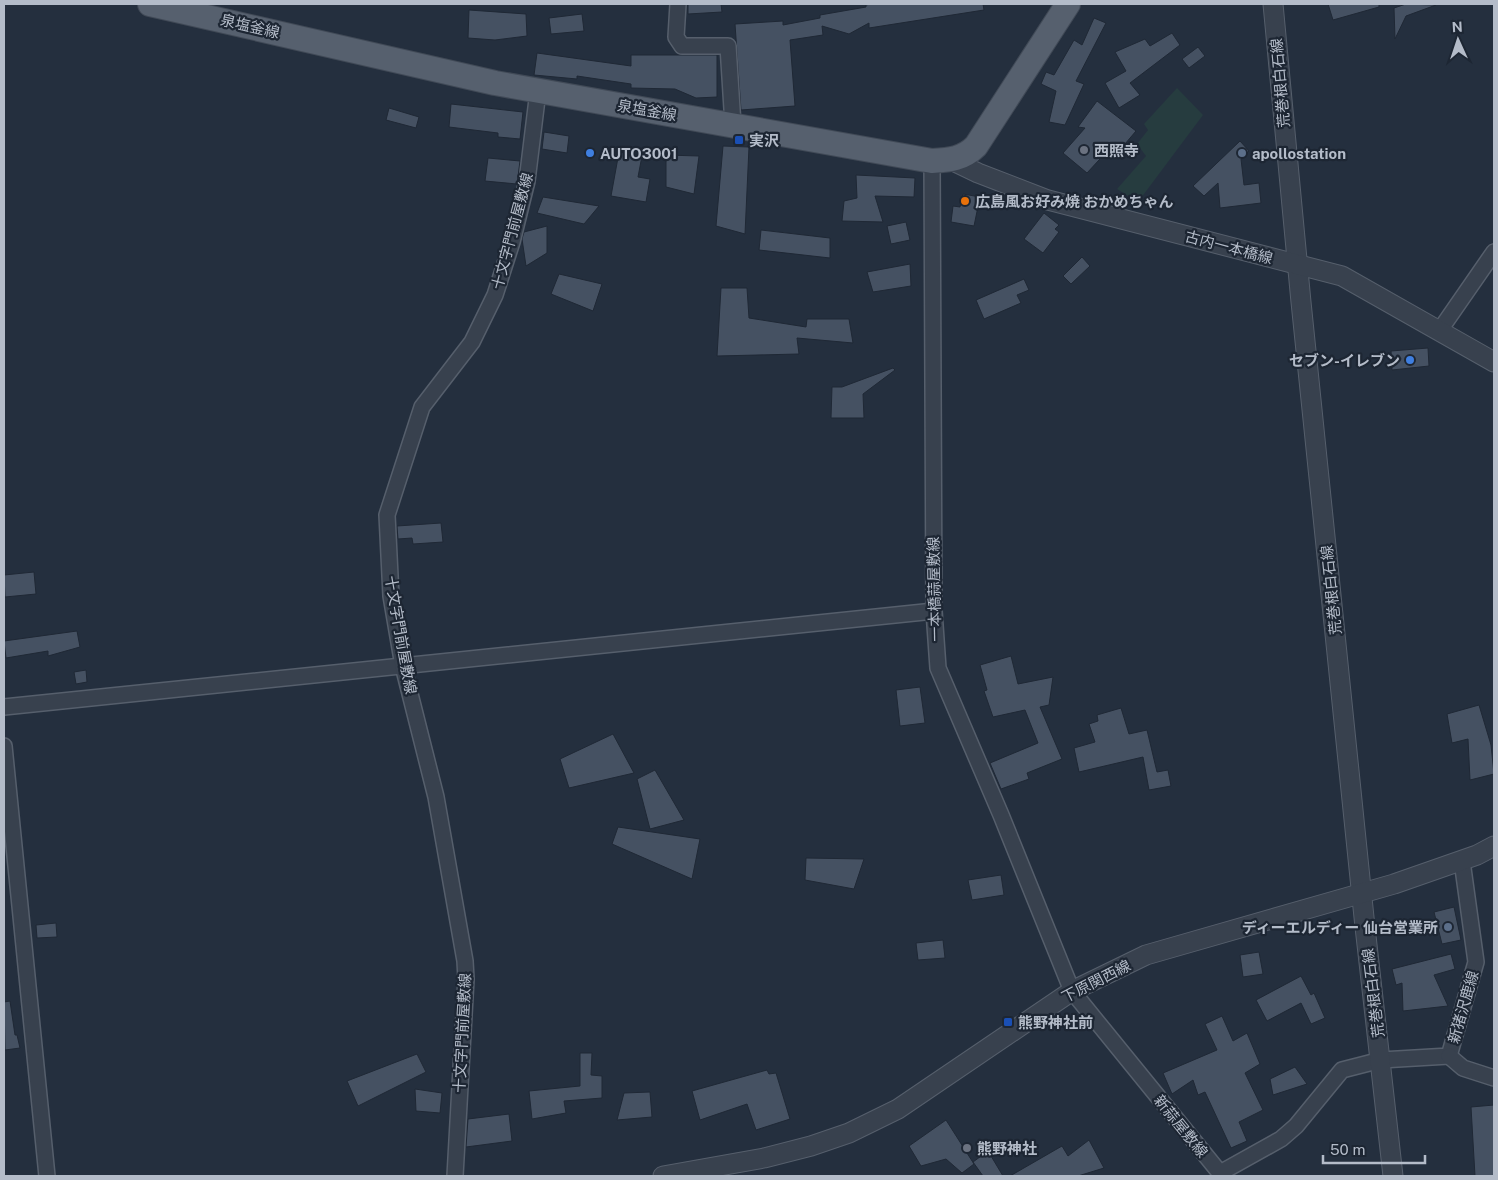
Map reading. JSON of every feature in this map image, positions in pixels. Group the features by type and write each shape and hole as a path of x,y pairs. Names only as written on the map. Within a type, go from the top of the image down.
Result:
{"main road":[{"name":"泉塩釜線","path":"150,4 496,83 941,160"},
{"path":"941,160 968,154 976,146 1068,4"}],"street":[{"path":"678,4 676,37 682,46 728,46 733,125"},
{"name":"荒巻根白石線","path":"1273,4 1362,893 1394,1176"},
{"name":"十文字門前屋敷線","path":"454,1176 466,979 465,961 436,797 403,666 391,596 387,515 422,407 472,342 495,295 512,242 527,181 538,91"},
{"name":"古内一本橋線","path":"941,160 1048,200 1342,276 1494,362"},
{"name":"一本橋蒜屋敷線","path":"941,160 934,610 938,668 1001,815 1072,991"},
{"path":"1440,330 1494,252"},
{"path":"4,707 934,610"},
{"path":"4,746 47,1176"},
{"name":"下原関西線","path":"663,1176 764,1158 811,1146 849,1133 898,1109 1072,991 1146,955 1362,893 1462,861 1494,846"},
{"name":"新猪沢鹿線","path":"1381,1060 1449,1056 1476,962 1462,861"},
{"name":"新蒜屋敷線","path":"1072,991 1217,1174 1281,1139 1296,1126 1342,1070 1381,1060"},
{"path":"1449,1056 1464,1068 1494,1078"}],"green space":[{"path":"1177,88 1203,115 1138,202 1117,189 1146,156 1137,144 1148,130 1144,124"}],"building":[{"path":"688,4 721,4 722,12 688,14"},
{"path":"983,4 984,10 869,28 869,23 849,34 822,26 823,35 790,40 795,106 741,110 735,24 783,21 783,25 820,18 820,15 866,7 866,5"},
{"path":"1328,4 1379,4 1379,7 1333,20"},
{"path":"1406,4 1436,5 1406,16 1395,39 1394,8"},
{"path":"469,10 526,14 527,36 495,40 468,38"},
{"path":"582,14 584,31 551,34 549,18"},
{"path":"1094,18 1106,23 1076,81 1084,84 1065,125 1049,122 1056,91 1041,84 1046,72 1054,75 1074,40 1082,45"},
{"path":"1172,33 1180,45 1130,83 1140,95 1119,108 1105,83 1126,71 1115,52 1145,39 1150,46"},
{"path":"1198,47 1205,56 1189,68 1182,59"},
{"path":"537,53 631,66 631,55 717,55 717,97 696,98 675,89 631,88 631,84 577,76 577,79 534,75"},
{"path":"1097,101 1136,131 1119,151 1111,147 1087,173 1063,153 1085,128 1078,127"},
{"path":"451,104 523,112 520,139 498,137 498,133 449,127"},
{"path":"389,108 419,117 416,128 386,120"},
{"path":"544,132 569,136 567,153 542,149"},
{"path":"1240,141 1249,151 1241,159 1244,185 1259,183 1261,203 1220,208 1218,183 1204,196 1193,186"},
{"path":"723,146 749,147 745,234 716,226"},
{"path":"619,152 642,156 638,177 650,179 646,202 611,196"},
{"path":"666,155 699,156 694,194 666,187"},
{"path":"488,158 520,161 517,184 485,181"},
{"path":"856,175 915,178 914,197 875,196 883,222 842,221 844,201 857,198"},
{"path":"963,194 980,197 974,226 951,222 953,206 960,207"},
{"path":"543,197 599,206 584,224 537,213"},
{"path":"1044,213 1059,225 1055,229 1059,232 1043,253 1024,239"},
{"path":"906,222 910,240 891,244 887,226"},
{"path":"547,226 547,253 526,266 522,239 524,232"},
{"path":"761,230 830,238 830,258 759,250"},
{"path":"1082,257 1090,266 1071,284 1063,276"},
{"path":"910,264 911,286 873,292 867,272"},
{"path":"559,274 602,284 593,311 551,294"},
{"path":"1024,279 1029,290 1017,295 1021,303 984,319 976,300"},
{"path":"721,288 747,288 749,318 806,327 807,319 849,319 853,343 797,338 799,354 717,356"},
{"path":"1428,348 1429,366 1392,370 1391,351"},
{"path":"893,368 895,370 863,394 864,418 831,418 832,387 842,387"},
{"path":"441,523 443,542 413,544 412,538 398,539 397,526"},
{"path":"34,572 36,594 5,597 4,575"},
{"path":"77,631 80,647 48,656 48,651 6,658 4,641"},
{"path":"1011,656 1018,684 1053,677 1049,705 1040,707 1062,759 1027,773 1029,779 1001,789 990,763 1038,743 1025,710 993,717 984,691 987,690 980,665"},
{"path":"86,670 87,682 76,684 74,672"},
{"path":"920,687 925,723 900,726 896,690"},
{"path":"1479,705 1491,745 1494,774 1470,780 1468,739 1452,743 1447,714"},
{"path":"1121,708 1129,734 1147,730 1157,772 1168,770 1171,786 1149,790 1143,757 1079,772 1074,748 1095,742 1089,724 1098,721 1097,715"},
{"path":"613,734 634,773 569,788 560,759"},
{"path":"655,770 684,820 650,829 637,779"},
{"path":"618,827 700,839 692,879 612,844"},
{"path":"806,858 864,859 854,889 805,880"},
{"path":"1001,875 1004,895 972,900 968,880"},
{"path":"1454,907 1461,940 1442,944 1434,912"},
{"path":"56,923 57,937 37,938 36,925"},
{"path":"943,940 945,958 918,960 916,943"},
{"path":"1259,952 1263,974 1243,977 1240,955"},
{"path":"1451,954 1455,969 1434,975 1448,1006 1403,1011 1402,983 1396,985 1392,969"},
{"path":"1301,976 1311,995 1314,993 1325,1018 1311,1024 1301,1003 1267,1021 1256,1000"},
{"path":"10,1001 15,1035 17,1035 20,1048 5,1050 4,1002"},
{"path":"1222,1016 1233,1041 1247,1033 1260,1064 1245,1073 1263,1110 1239,1122 1247,1141 1231,1148 1205,1092 1198,1095 1193,1080 1172,1094 1163,1073 1217,1050 1205,1024"},
{"path":"580,1053 592,1053 591,1075 602,1076 602,1098 564,1101 566,1113 532,1119 529,1091 580,1086"},
{"path":"417,1054 426,1072 358,1106 347,1081"},
{"path":"1295,1067 1307,1084 1273,1095 1270,1079"},
{"path":"767,1070 769,1074 776,1073 790,1119 756,1130 747,1104 700,1120 692,1091"},
{"path":"415,1089 442,1093 440,1113 416,1111"},
{"path":"650,1092 652,1117 617,1120 624,1093"},
{"path":"1494,1105 1494,1176 1475,1176 1471,1107"},
{"path":"509,1114 512,1141 466,1147 468,1119"},
{"path":"946,1120 974,1164 962,1173 946,1159 921,1166 909,1146"},
{"path":"1089,1140 1104,1168 1078,1176 1010,1176 1062,1146 1068,1156"},
{"path":"988,1151 1003,1176 983,1176 973,1162"}],"place":[{"name":"実沢","path":"739,140"},
{"name":"西照寺","path":"1084,150"},
{"name":"AUTO3001","path":"590,153"},
{"name":"apollostation","path":"1242,153"},
{"name":"広島風お好み焼 おかめちゃん","path":"965,201"},
{"name":"セブン-イレブン","path":"1410,360"},
{"name":"ディーエルディー 仙台営業所","path":"1448,927"},
{"name":"熊野神社前","path":"1008,1022"},
{"name":"熊野神社","path":"967,1148"}]}
